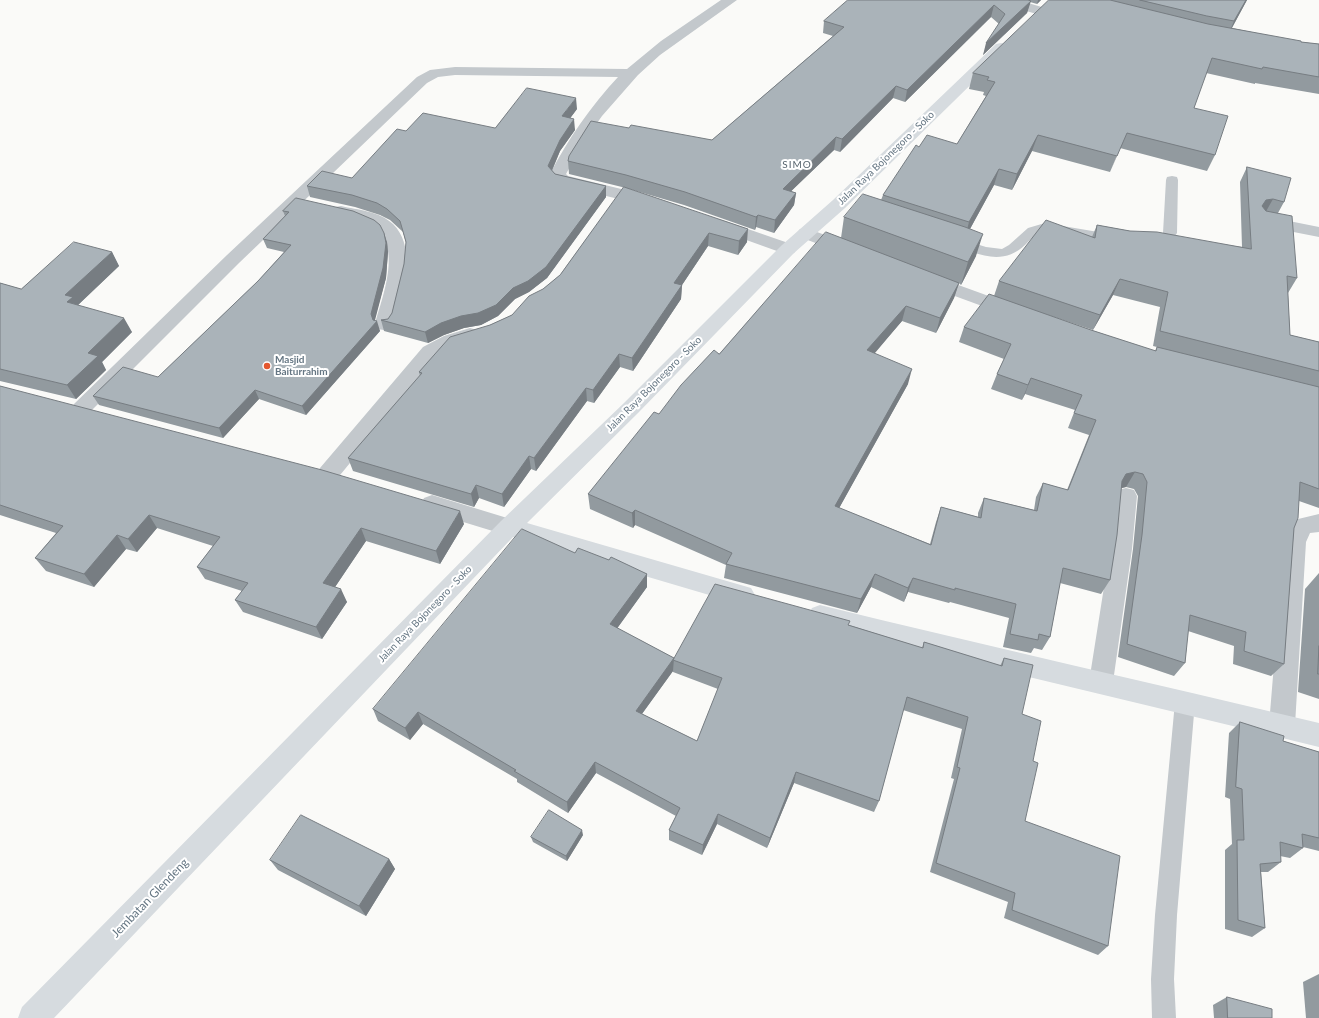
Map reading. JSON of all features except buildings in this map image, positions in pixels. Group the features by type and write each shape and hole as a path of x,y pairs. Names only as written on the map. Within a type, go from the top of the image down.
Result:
{"main road":[{"name":"Jalan Raya Bojonegoro - Soko","path":"266,779 509,527 788,249 806,233 847,206 1045,5"},
{"path":"509,527 763,601"},
{"path":"800,610 951,648 1101,682 1319,735"},
{"name":"Jembatan Glendeng","path":"33,1018 266,779"}],"street":[{"path":"663,206 562,180 558,174 582,134 617,87 646,60 730,0"},
{"path":"1004,0 1045,5"},
{"path":"103,415 73,407 416,85 435,73 449,71 470,70 631,73"},
{"path":"606,212 620,194"},
{"path":"295,200 374,220 391,231 397,249 398,262 384,324"},
{"path":"707,220 788,249"},
{"path":"1264,221 1319,232"},
{"path":"806,233 865,255"},
{"path":"909,272 1027,316"},
{"path":"328,474 430,352 464,336 485,332"},
{"path":"306,468 351,481"},
{"path":"1101,682 1121,549 1126,496"},
{"path":"411,498 509,527"},
{"path":"1282,725 1295,542 1302,526 1319,523"}],"lane":[{"path":"944,238 981,250 999,253 1010,250 1033,230 1041,227 1052,227 1132,242 1158,243 1168,237 1172,180"},
{"path":"1164,1018 1162,989 1170,854 1179,780 1185,702"}],"place":[{"name":"Masjid Baiturrahim","path":"267,366"}],"district":[{"name":"SIMO","path":"797,165"}]}
